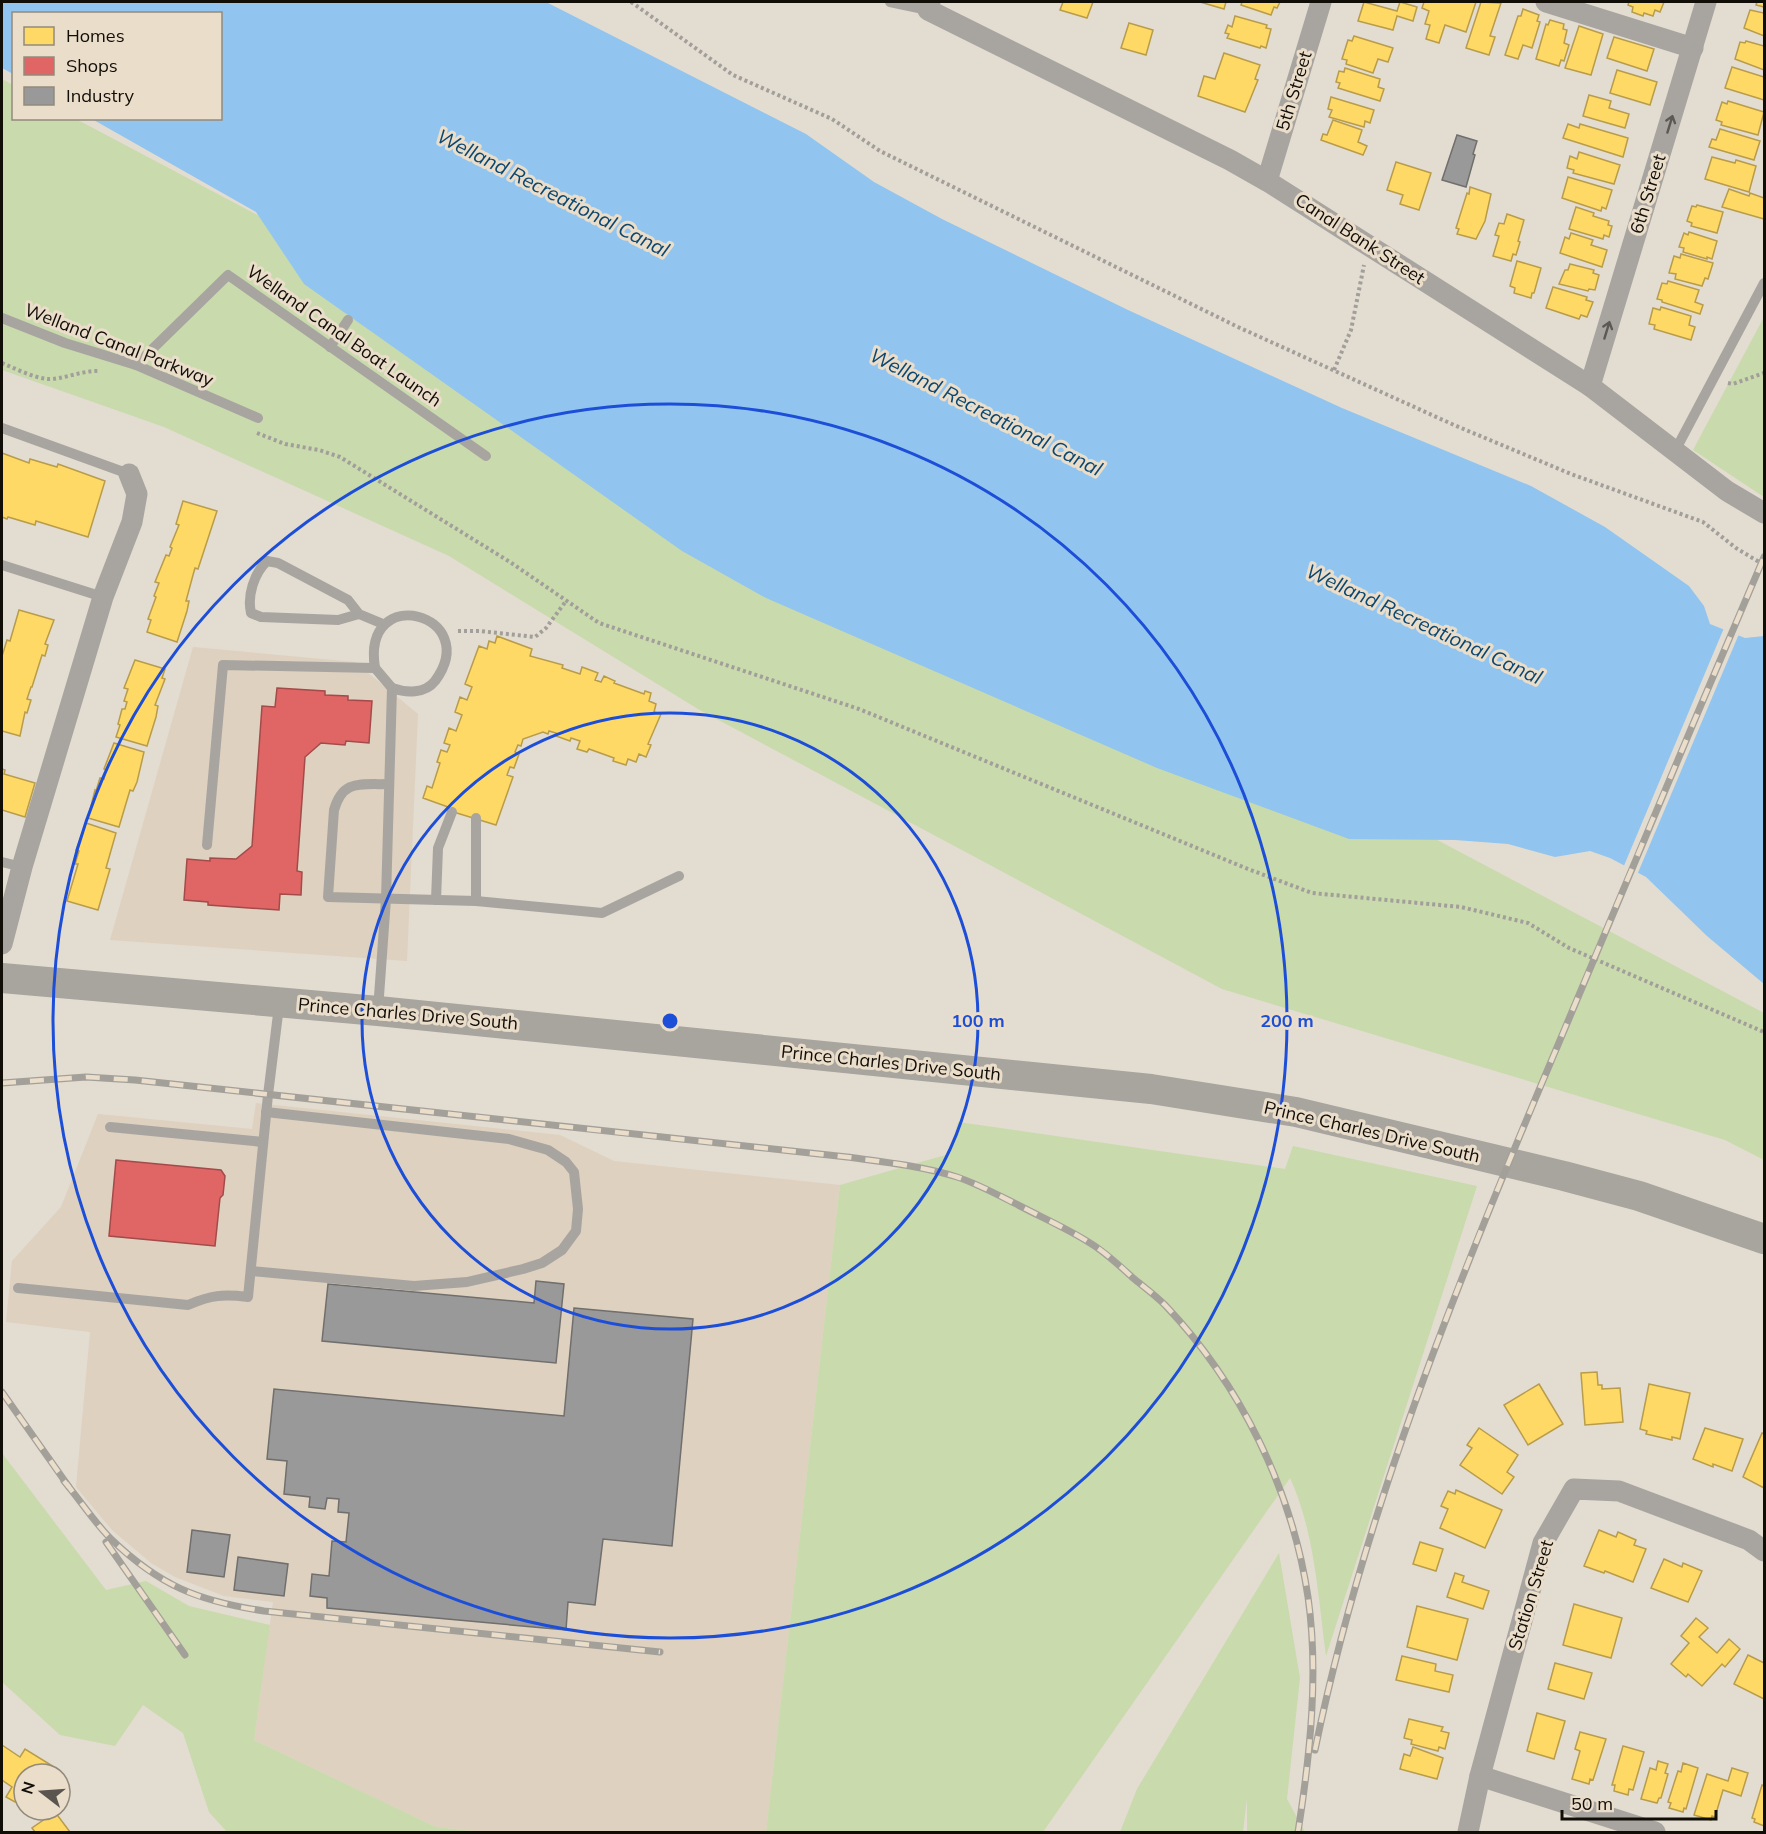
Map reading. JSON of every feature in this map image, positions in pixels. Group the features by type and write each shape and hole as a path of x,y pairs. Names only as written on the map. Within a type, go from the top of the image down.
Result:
{"main road":[{"name":"Prince Charles Drive South","path":"2,978 378,1011 1151,1089 1296,1112 1564,1176 1639,1196 1764,1239"}],"street":[{"name":"5th Street","path":"1267,181 1321,2"},
{"path":"1546,2 1693,48"},
{"name":"6th Street","path":"1590,386 1706,2"},
{"name":"Canal Bank Street","path":"929,6 1267,181 1590,386 1726,491 1764,513"},
{"path":"2,944 22,867 103,597 132,522 136,494 129,474"},
{"name":"Station Street","path":"1468,1833 1480,1776 1543,1543 1574,1489 1619,1491 1749,1540 1764,1551"},
{"path":"1480,1776 1655,1833"}],"lane":[{"path":"890,2 929,6"},
{"name":"Welland Canal Boat Launch","path":"136,365 228,275 486,456"},
{"path":"1675,451 1764,283"},
{"name":"Welland Canal Parkway","path":"2,318 65,343 136,365 258,418"},
{"path":"330,346 348,320"},
{"path":"2,428 129,474"},
{"path":"359,614 338,620 261,617 251,613 248,603 258,569 267,561 278,563 348,600 359,614 383,624"},
{"path":"2,565 103,597"},
{"path":"414,615 430,621 442,631 447,646 438,677 430,687 403,692 392,688 375,668 372,653 375,638 383,624 399,616 414,615"},
{"path":"207,845 223,665 375,668"},
{"path":"378,1011 386,899 392,688"},
{"path":"388,784 350,786 338,796 334,810 328,897 476,901 602,913 678,876"},
{"path":"436,900 438,848 452,812"},
{"path":"476,818 476,901"},
{"path":"2,862 22,867"},
{"path":"18,1288 188,1305 224,1294 248,1297 279,1002"},
{"path":"250,1271 414,1286 467,1282 542,1263 562,1250 576,1231 578,1209 574,1172 566,1162 548,1150 509,1139 266,1112"},
{"path":"110,1127 263,1142"}],"path":[{"path":"632,2 733,75 832,119 880,151 1238,327 1454,425 1571,474 1703,522 1736,548 1764,565"},
{"path":"1334,370 1351,330 1368,245"},
{"path":"2,363 22,372 49,379 87,370 106,371"},
{"path":"1714,377 1733,384 1764,373"},
{"path":"253,432 285,444 340,456 510,562 599,623 859,709 1248,869 1312,893 1461,907 1528,923 1569,948 1764,1032"},
{"path":"442,631 480,631 535,637 546,628 566,601"}],"shaded area":[{"path":"193,647 355,662 418,714 407,961 110,940"},
{"path":"256,1103 560,1135 614,1161 840,1185 766,1832 482,1832 436,1827 254,1740 273,1602 224,1596 175,1577 151,1563 112,1530 76,1487 90,1332 6,1322 12,1261 61,1207 98,1114 252,1129"}],"green space":[{"path":"2,79 12,84 12,120 78,120 1764,1013 1764,1160 1725,1140 1222,989 698,709 449,556 164,427 2,370"},
{"path":"1764,317 1764,497 1693,450"},
{"path":"958,1122 1285,1169 1293,1146 1477,1186 1326,1656 1310,1542 1290,1478 1043,1832 766,1832 840,1185 949,1154"},
{"path":"2,1453 106,1590 146,1581 189,1606 270,1625 254,1740 436,1827 482,1832 227,1832 209,1812 183,1733 143,1705 115,1746 60,1735 2,1682"},
{"path":"1279,1553 1300,1678 1287,1799 1305,1832 1247,1832 1247,1799 1243,1832 1120,1832 1137,1789"}],"water":[{"name":"Welland Recreational Canal","path":"2,2 546,2 806,134 874,182 942,219 1128,310 1342,408 1531,486 1605,527 1689,586 1704,606 1710,624 1745,638 1764,636 1764,984 1707,936 1646,877 1610,858 1590,851 1555,857 1508,844 1455,840 1349,839 1157,768 766,598 682,551 304,284 256,212 94,120 222,120 222,12 12,12 12,73 2,68"}],"pier":[{"path":"1724,628 1739,634 1637,875 1623,868"}],"building: Homes":[{"path":"1063,2 1093,2 1087,18 1060,10"},
{"path":"1200,2 1226,2 1224,9"},
{"path":"1242,2 1280,2 1277,8 1274,7 1271,15 1241,5"},
{"path":"1364,2 1397,11 1400,2 1417,7 1413,21 1397,16 1393,30 1358,21"},
{"path":"1424,2 1476,2 1466,32 1445,25 1439,43 1426,39 1430,25 1425,24 1429,11 1422,8"},
{"path":"1481,2 1501,3 1490,36 1495,37 1489,55 1466,48"},
{"path":"1629,2 1664,2 1660,12 1655,10 1653,16 1644,13 1643,16 1632,12 1633,7 1628,5"},
{"path":"1757,2 1764,2 1764,7 1756,5"},
{"path":"1523,9 1539,15 1537,21 1540,22 1532,48 1523,45 1518,59 1505,55 1518,16 1521,16"},
{"path":"1750,10 1764,13 1764,36 1744,28"},
{"path":"1235,16 1267,25 1266,28 1271,29 1266,48 1227,38 1229,34 1225,33 1228,25 1232,27"},
{"path":"1550,20 1564,24 1563,29 1567,30 1564,43 1569,45 1564,61 1561,60 1559,66 1536,59 1546,24 1548,25"},
{"path":"1129,23 1153,30 1146,55 1121,48"},
{"path":"1579,26 1603,34 1591,75 1565,68"},
{"path":"1354,36 1393,48 1388,62 1378,59 1373,73 1346,64 1347,60 1342,59 1348,40 1352,41"},
{"path":"1614,37 1654,49 1647,71 1607,58"},
{"path":"1746,41 1764,46 1764,70 1735,59 1740,42 1745,43"},
{"path":"1224,53 1260,65 1255,79 1258,80 1245,112 1198,96 1204,76 1215,79"},
{"path":"1732,67 1764,77 1764,100 1725,88"},
{"path":"1345,68 1380,79 1378,87 1384,89 1380,101 1338,88 1340,83 1336,82 1339,71 1344,72"},
{"path":"1617,70 1657,82 1650,105 1610,93"},
{"path":"1589,95 1611,101 1609,108 1629,114 1625,128 1583,116"},
{"path":"1331,97 1374,110 1370,123 1365,121 1364,127 1329,117 1332,110 1328,109"},
{"path":"1728,101 1764,112 1758,135 1721,125 1722,122 1716,120 1722,102 1727,104"},
{"path":"1333,120 1362,130 1358,142 1367,146 1363,155 1321,140 1323,134 1327,135"},
{"path":"1568,124 1579,128 1580,124 1628,138 1623,157 1563,138"},
{"path":"1720,129 1760,141 1754,160 1709,147 1712,139 1716,140"},
{"path":"1579,152 1620,165 1614,184 1573,173 1574,170 1567,168 1570,156 1577,159"},
{"path":"1712,157 1735,163 1736,160 1756,166 1749,192 1705,179"},
{"path":"1396,162 1431,173 1419,210 1400,204 1403,195 1387,190"},
{"path":"1568,177 1612,190 1606,209 1602,207 1601,211 1562,198"},
{"path":"1470,187 1491,194 1485,221 1476,239 1457,234 1459,229 1456,228"},
{"path":"1729,189 1764,198 1764,219 1722,207"},
{"path":"1697,205 1723,212 1717,233 1691,226 1692,223 1687,221 1692,206"},
{"path":"1576,207 1609,221 1608,225 1612,226 1609,237 1604,235 1603,239 1569,229"},
{"path":"1507,214 1524,220 1516,255 1513,254 1511,261 1493,256 1499,236 1495,235 1499,223 1504,224"},
{"path":"1689,232 1717,241 1712,259 1683,252 1684,248 1679,247 1684,233 1688,235"},
{"path":"1571,233 1593,240 1591,245 1607,250 1602,267 1560,253 1565,237 1569,239"},
{"path":"1681,254 1713,263 1708,279 1705,278 1702,286 1675,279 1676,274 1669,273 1674,256 1680,258"},
{"path":"1517,261 1541,268 1531,298 1514,293 1515,288 1510,286"},
{"path":"1570,264 1594,270 1593,273 1599,275 1595,290 1589,289 1588,291 1559,284"},
{"path":"1668,281 1699,290 1695,302 1703,305 1700,314 1657,299 1662,283 1667,284"},
{"path":"1553,287 1587,297 1586,300 1593,302 1587,317 1581,315 1579,319 1546,308"},
{"path":"1661,307 1691,316 1689,325 1695,327 1691,340 1654,329 1655,325 1649,324 1653,308 1660,310"},
{"path":"2,453 29,463 30,459 57,467 58,464 105,481 88,537 36,521 35,525 2,517"},
{"path":"183,501 217,511 198,569 195,568 186,601 189,601 187,611 177,642 147,632 151,620 148,619 159,583 155,582 166,555 169,556 172,548 170,547 179,525 176,524"},
{"path":"19,610 54,620 45,644 48,645 45,656 42,655 27,699 31,700 27,713 25,712 20,736 2,731 2,656 7,640 10,641"},
{"path":"497,636 532,649 530,656 563,665 562,668 580,674 582,667 598,673 595,680 601,682 604,676 615,681 614,683 644,694 645,691 651,693 649,701 656,704 654,712 661,714 648,744 651,745 646,757 639,754 636,762 628,759 626,765 589,749 587,752 577,749 580,741 571,738 570,741 549,731 548,734 543,732 523,739 521,746 518,745 515,752 519,754 514,768 510,767 507,775 513,777 496,825 447,810 448,807 423,798 427,786 432,788 440,763 437,762 441,750 447,752 450,745 444,743 449,728 456,731 462,715 455,712 460,697 467,700 472,687 465,684 479,646 487,649 489,641 495,643"},
{"path":"135,660 165,669 162,678 165,679 155,705 158,706 156,717 147,746 116,737 122,709 125,709 127,702 124,701 128,689 124,688"},
{"path":"114,743 144,752 137,782 133,791 130,790 119,827 88,818 95,790 100,778 104,779 106,770 104,769"},
{"path":"2,769 5,770 4,774 35,783 25,817 2,810"},
{"path":"86,823 116,833 106,868 110,869 98,910 67,901 78,864 75,864 79,851 76,850"},
{"path":"1597,1372 1598,1385 1602,1385 1602,1389 1620,1388 1623,1422 1585,1425 1581,1373"},
{"path":"1539,1384 1563,1424 1528,1445 1504,1405"},
{"path":"1649,1384 1690,1393 1680,1439 1672,1437 1672,1440 1646,1434 1647,1431 1640,1429"},
{"path":"1479,1428 1518,1455 1507,1472 1514,1477 1502,1494 1460,1465 1472,1448 1467,1445"},
{"path":"1705,1428 1743,1439 1732,1471 1693,1459"},
{"path":"1762,1433 1764,1434 1764,1488 1743,1477"},
{"path":"1456,1490 1502,1510 1485,1548 1440,1528 1448,1509 1441,1506 1448,1491 1455,1494"},
{"path":"1599,1530 1616,1537 1618,1532 1636,1540 1634,1545 1646,1549 1633,1582 1584,1566"},
{"path":"1420,1542 1443,1549 1436,1571 1413,1564"},
{"path":"1664,1559 1682,1567 1683,1563 1702,1571 1688,1602 1651,1588"},
{"path":"1455,1573 1464,1576 1462,1582 1489,1591 1483,1609 1447,1597"},
{"path":"1574,1604 1622,1618 1611,1658 1563,1645"},
{"path":"1417,1606 1468,1619 1457,1660 1407,1647"},
{"path":"1696,1618 1708,1628 1699,1637 1717,1653 1729,1639 1740,1649 1725,1667 1722,1664 1702,1686 1688,1674 1686,1677 1671,1664 1689,1643 1681,1636"},
{"path":"1748,1655 1764,1663 1764,1699 1734,1684"},
{"path":"1402,1656 1436,1664 1435,1671 1453,1675 1449,1692 1396,1680"},
{"path":"1555,1663 1592,1673 1584,1699 1548,1689"},
{"path":"1537,1713 1565,1721 1554,1759 1527,1751"},
{"path":"1409,1719 1443,1727 1441,1731 1449,1733 1445,1749 1439,1747 1438,1751 1411,1744 1412,1740 1404,1738"},
{"path":"1580,1732 1606,1739 1593,1780 1590,1779 1589,1784 1572,1779 1580,1751 1575,1749"},
{"path":"2,1745 20,1757 25,1749 46,1762 12,1762 12,1787 2,1780"},
{"path":"1623,1746 1644,1752 1633,1790 1629,1789 1628,1795 1614,1791 1615,1785 1612,1785"},
{"path":"1413,1747 1443,1758 1437,1779 1400,1769 1404,1754 1410,1756"},
{"path":"1658,1761 1668,1764 1665,1773 1668,1774 1661,1798 1657,1803 1641,1799 1650,1768 1656,1770"},
{"path":"1683,1763 1698,1768 1686,1809 1684,1808 1683,1812 1669,1808 1671,1803 1668,1802"},
{"path":"1732,1768 1748,1773 1741,1796 1723,1790 1715,1817 1712,1816 1711,1820 1694,1815 1707,1774 1728,1781"},
{"path":"1762,1785 1764,1786 1764,1826 1754,1822 1755,1819 1752,1818"},
{"path":"12,1787 12,1800 6,1797"},
{"path":"41,1822 62,1822 70,1832 35,1832 32,1828"}],"building: Shops":[{"path":"277,688 325,691 325,695 348,696 348,700 372,701 369,743 346,741 345,745 321,743 305,757 297,871 302,872 301,895 280,894 279,910 208,905 208,902 184,900 187,859 210,861 210,858 236,859 252,846 262,706 275,707"},
{"path":"116,1160 221,1170 225,1176 223,1195 220,1198 215,1246 109,1236"}],"building: Industry":[{"path":"1457,135 1477,141 1466,187 1442,180"},
{"path":"536,1281 564,1284 556,1363 322,1341 328,1284 534,1303"},
{"path":"574,1308 693,1319 672,1546 603,1539 595,1605 568,1602 566,1630 327,1608 327,1598 310,1596 312,1574 329,1576 332,1541 346,1542 349,1513 338,1512 339,1499 327,1498 325,1509 309,1507 310,1497 284,1494 287,1461 267,1459 274,1389 564,1416"},
{"path":"192,1530 230,1535 224,1577 187,1572"},
{"path":"238,1557 288,1564 284,1596 234,1590"}],"railway":[{"path":"1315,1750 1358,1576 1385,1490 1445,1321 1512,1154 1764,557"},
{"path":"2,1083 86,1077 135,1080 889,1163 944,1173 965,1180 1082,1238 1107,1255 1165,1305 1192,1336 1217,1369 1239,1404 1259,1440 1275,1478 1300,1557 1308,1597 1313,1655 1312,1714 1298,1832"},
{"path":"2,1392 69,1487"},
{"path":"64,1481 111,1539 146,1569 181,1589 219,1602 264,1611 660,1652"},
{"path":"106,1542 185,1655"}]}
